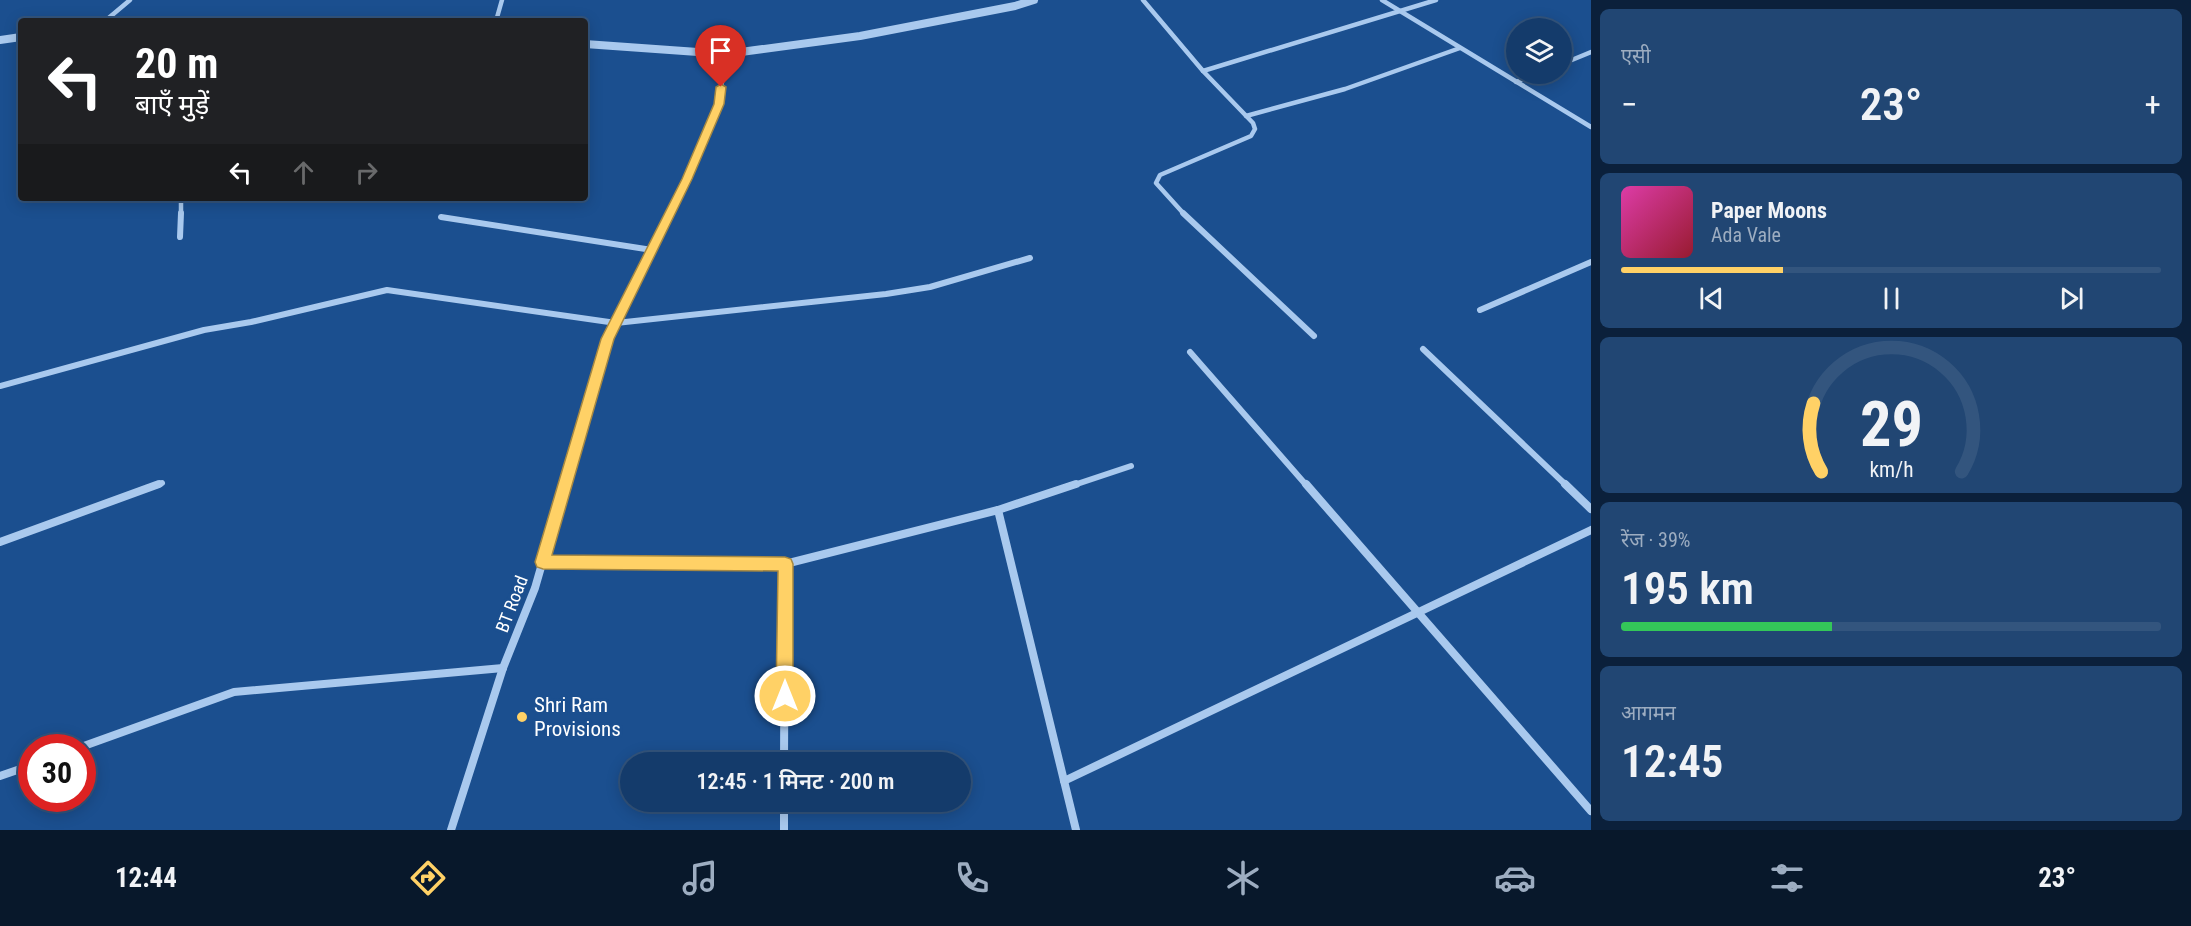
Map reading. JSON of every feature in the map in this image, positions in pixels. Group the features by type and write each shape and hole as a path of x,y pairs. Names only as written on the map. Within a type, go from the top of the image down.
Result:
{"street":[{"path":"109,18 130,0"},
{"path":"497,18 502,0"},
{"path":"588,44 726,54 860,36 1015,6 1034,0"},
{"path":"1143,0 1256,129 1251,135 1160,175 1156,183 1183,213 1314,336"},
{"path":"1382,0 1506,76"},
{"path":"1203,71 1436,0"},
{"path":"0,40 18,37"},
{"path":"1246,116 1345,89 1460,48"},
{"path":"1572,60 1591,52"},
{"name":"BT Road","path":"451,830 503,668 535,588 608,339 687,179 719,104 726,54"},
{"path":"1519,84 1591,127"},
{"path":"180,237 182,201"},
{"path":"441,217 652,250"},
{"path":"0,386 204,330 251,322 387,290 616,323 886,294 930,287 1030,258"},
{"path":"1480,310 1591,262"},
{"path":"1423,349 1588,502 1591,510"},
{"path":"1190,352 1591,811"},
{"path":"543,562 785,564 998,510 1131,466"},
{"path":"0,542 162,483"},
{"path":"998,510 1076,830"},
{"path":"1064,781 1591,530"},
{"path":"784,752 785,564"},
{"path":"96,742 234,692 503,668"},
{"path":"0,776 18,770"},
{"path":"784,812 784,830"}],"place":[{"name":"Shri Ram Provisions","path":"522,717"}],"route":[{"path":"721,87 719,104 687,179 608,339 543,562 785,564 785,696"}]}
